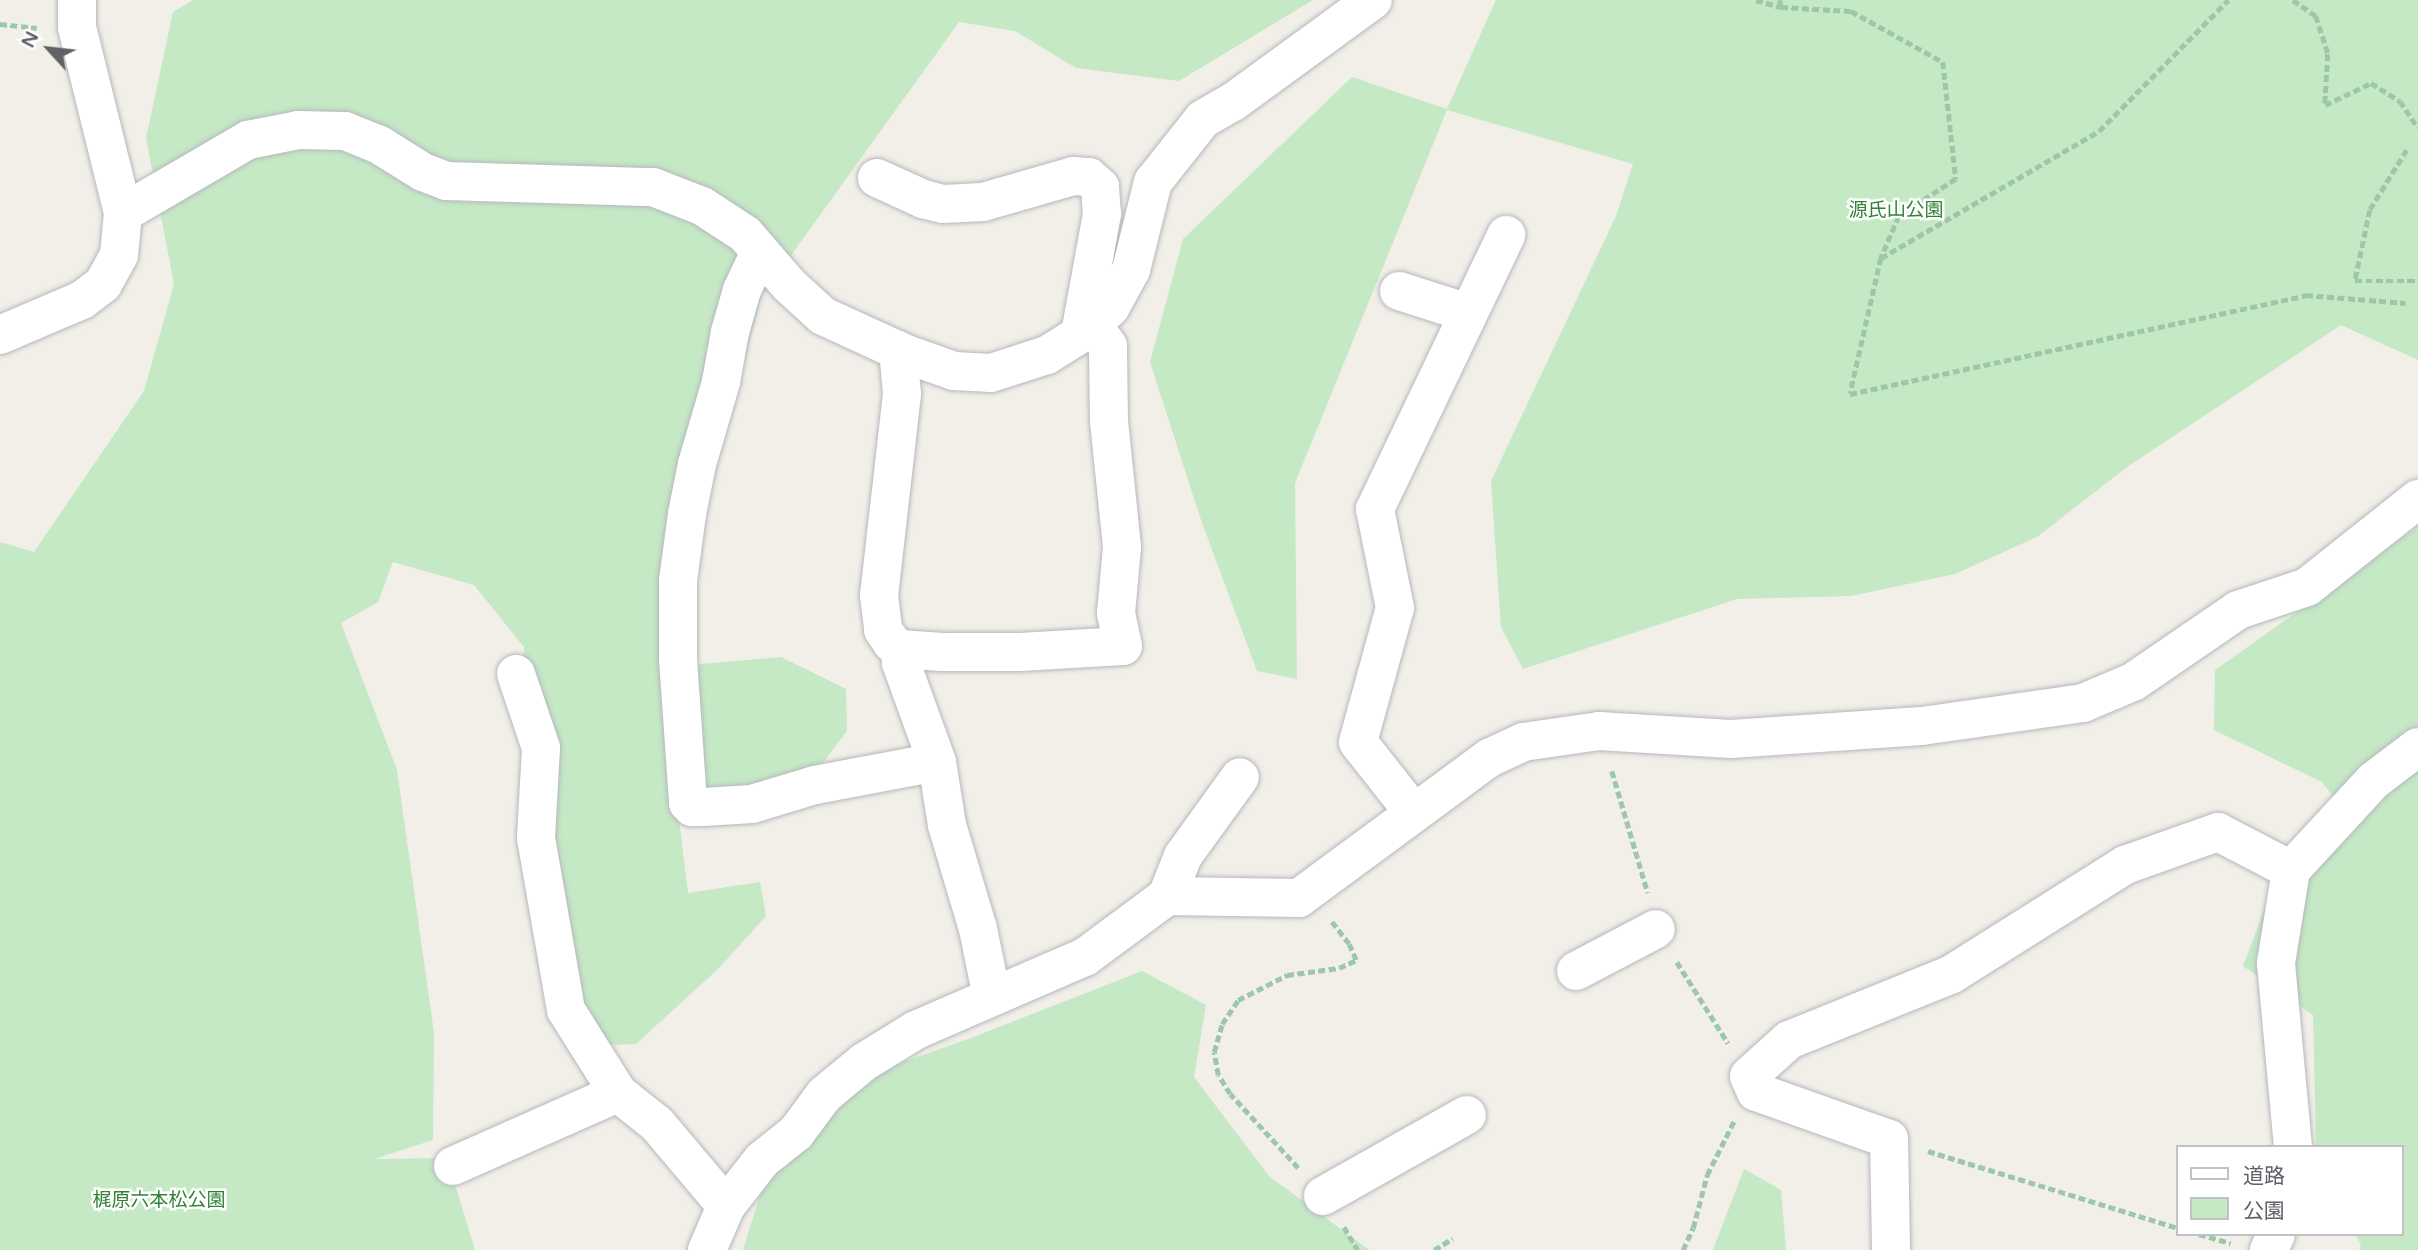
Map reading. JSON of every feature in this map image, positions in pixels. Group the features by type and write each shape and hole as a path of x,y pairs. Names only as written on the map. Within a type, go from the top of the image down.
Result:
{"street":[{"path":"0,335 82,300 103,284 119,255 122,213 80,40 77,0"},
{"path":"122,213 248,140 298,130 345,131 378,144 423,172 446,181 653,187 702,206 744,234 823,316 898,350 954,371 991,373 1047,355 1086,329 1110,308 1131,270 1153,181 1203,119 1233,102 1373,0"},
{"path":"877,178 923,199 943,204 983,202 1073,176 1089,177 1100,187 1102,214 1086,329"},
{"path":"1414,813 1357,742 1395,608 1375,509 1506,235"},
{"path":"760,252 742,290 730,332 721,382 697,464 678,581 678,659 688,803 692,807 751,803 816,785 937,762"},
{"path":"1399,290 1468,313"},
{"path":"900,649 1020,652 1123,646 1116,613 1122,547 1110,422 1108,346 1086,329"},
{"path":"898,350 902,394 879,594 883,630 900,649 901,663 937,762 947,825 978,929 992,997"},
{"path":"1167,896 1299,898 1489,758 1523,742 1599,731 1731,739 1922,726 2083,703 2133,682 2238,610 2307,587 2418,499"},
{"path":"516,674 541,748 536,838 566,1010 618,1093 657,1124 726,1206"},
{"path":"2293,1145 2276,963 2291,870 2373,781 2418,747"},
{"path":"707,1250 726,1206 762,1160 796,1133 824,1096 864,1062 916,1030 1085,957 1167,896 1183,856 1240,777"},
{"path":"1891,1250 1889,1139 1756,1092 1749,1076 1789,1040 1952,974 2125,865 2218,832 2291,870"},
{"path":"1576,971 1656,929"},
{"path":"453,1166 618,1093"},
{"path":"1323,1196 1467,1115"}],"path":[{"path":"1756,0 1781,7 1852,11 1943,62 1956,179 1899,216 1881,258 1850,394 2306,295 2406,303"},
{"path":"1780,0 1781,7"},
{"path":"1881,258 2099,131 2228,0"},
{"path":"2293,0 2316,16 2328,54 2325,105 2371,83 2400,101 2418,128"},
{"path":"2407,150 2370,210 2356,281 2418,281"},
{"path":"1305,894 1336,925 1356,960 1339,968 1287,975 1238,1000 1222,1024 1214,1052 1218,1074 1230,1094 1323,1196 1357,1250"},
{"path":"1683,1250 1718,1151 1735,1118 1756,1092"},
{"path":"1889,1139 2176,1227"},
{"path":"1434,1250 1452,1238"}],"green space":[{"name":"梶原六本松公園","path":"193,0 1313,0 1179,81 1076,68 1015,31 959,22 761,297 665,667 781,657 846,689 847,731 785,813 678,811 688,893 760,882 766,916 719,968 636,1044 572,1046 522,824 524,647 474,585 393,562 378,602 341,623 397,770 434,1033 433,1140 374,1159 447,1158 475,1250 0,1250 0,542 34,552 144,391 174,284 146,138 173,12"},
{"name":"源氏山公園","path":"1496,0 2418,0 2418,360 2341,325 2127,467 2037,537 1955,574 1851,596 1737,599 1523,669 1501,627 1491,481 1616,216 1633,164 1447,110 1295,483 1297,679 1257,671 1201,520 1150,362 1183,239 1352,77 1447,109"},
{"path":"2418,526 2418,1250 2359,1250 2361,1245 2356,1236 2404,1236 2404,1145 2316,1145 2313,1015 2243,966 2288,846 2334,797 2322,782 2214,730 2215,670"},
{"path":"1142,971 1206,1005 1194,1077 1269,1176 1369,1250 743,1250 764,1182 878,1071"},
{"path":"1744,1169 1781,1190 1786,1250 1713,1250"}]}
